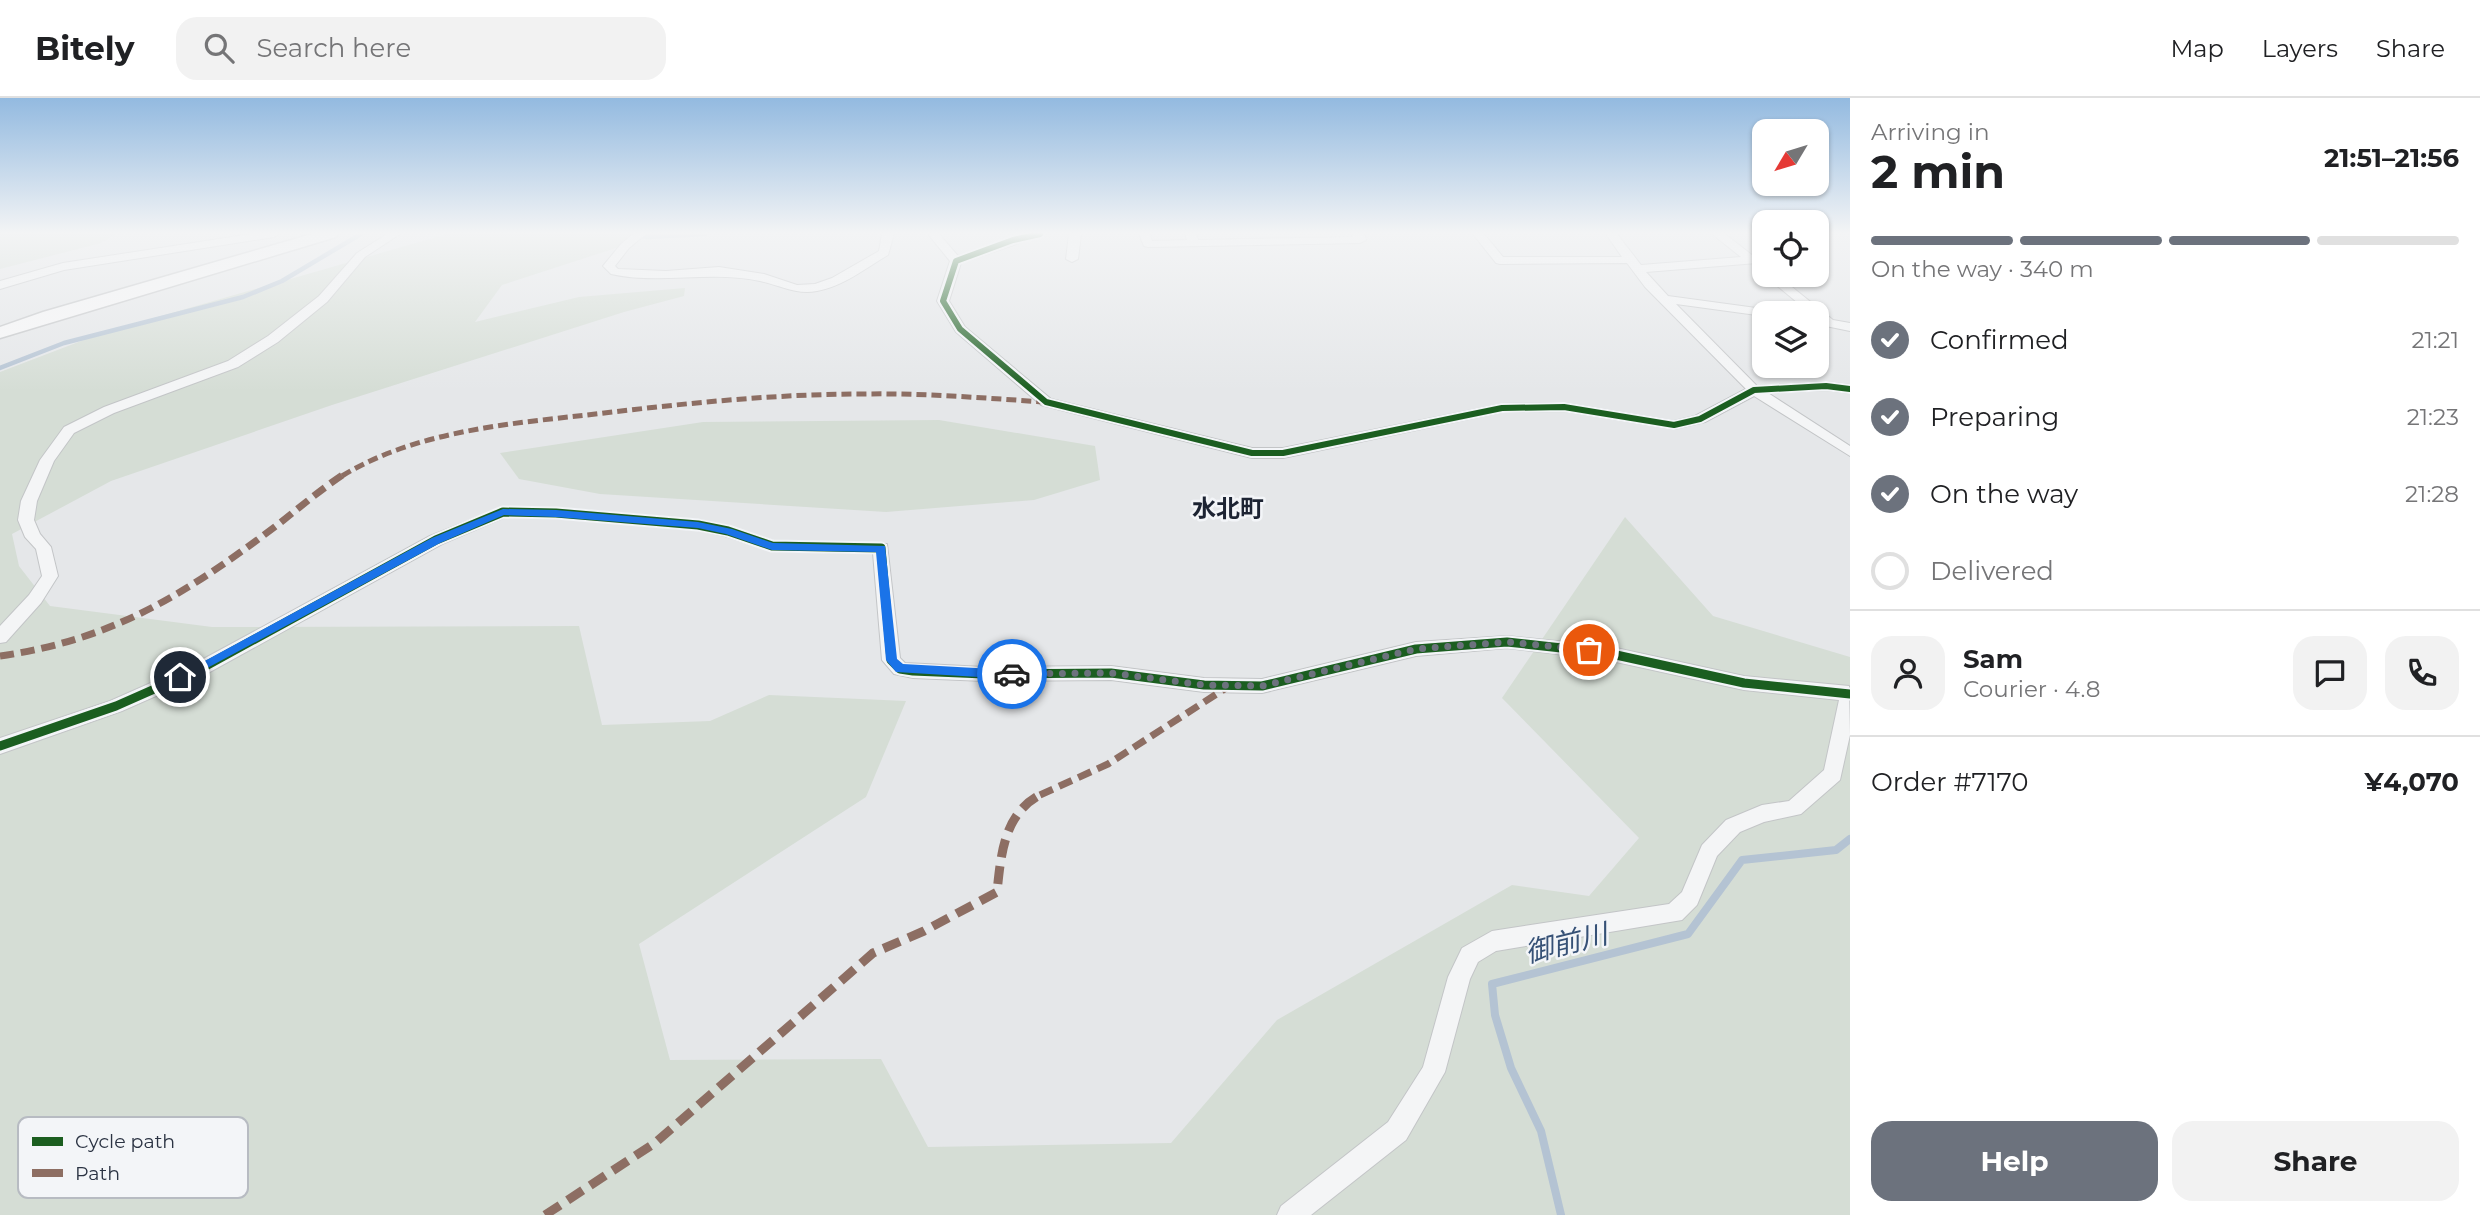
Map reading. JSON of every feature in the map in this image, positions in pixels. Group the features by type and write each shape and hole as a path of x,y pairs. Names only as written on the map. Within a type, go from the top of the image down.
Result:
{"main road":[{"path":"0,333 146,286"}],"street":[{"path":"0,637 35,599 50,576 43,547 33,537 26,520 29,500 47,460 69,430 109,410 233,364 293,323 323,299 334,286"},
{"path":"788,286 796,289 820,286"},
{"path":"948,286 943,301 960,329 1046,402 1252,453 1283,453 1381,435 1454,416 1515,407 1541,405 1581,409 1674,425 1700,419 1754,390 1826,386 1850,389"},
{"path":"1652,286 1754,390 1850,452"},
{"path":"1783,287 1799,301"},
{"path":"1664,299 1752,311"},
{"path":"1829,323 1850,327"},
{"path":"0,746 116,706 202,668 436,540 503,512 556,513 698,525 728,531 772,546 881,548 891,660 900,668 913,671 984,674 1111,673 1204,685 1262,686 1416,649 1507,642 1607,653 1744,683 1850,693 1833,774 1794,808 1762,814 1733,826 1709,851 1690,898 1674,913 1492,941 1469,955 1458,977 1433,1072 1397,1131 1290,1215"}],"shaded area":[{"path":"265,286 501,286 475,322 579,297 685,288 684,296 624,312 332,405 111,481 12,534 19,566 50,606 212,627 579,626 602,725 710,721 769,695 906,701 866,797 639,944 670,1060 881,1059 928,1147 1171,1143 1277,1020 1512,885 1589,896 1639,838 1502,698 1625,517 1713,616 1850,657 1850,1215 0,1215 0,372 102,333"},
{"path":"939,420 1095,446 1100,480 1034,500 886,512 600,494 519,479 500,453 703,422"}],"waterway":[{"path":"0,368 64,343 243,297 270,286"},
{"name":"御前川","path":"1561,1215 1541,1131 1511,1068 1495,1015 1492,984 1688,934 1742,860 1836,850 1850,839"}],"marked path":[{"path":"0,656 78,641 148,611 213,571 344,475 397,451 454,434 601,413 788,396 900,394 1044,402"},
{"path":"545,1215 655,1143 873,953 924,931 997,892 1002,847 1011,822 1037,796 1108,764 1226,688"}],"cycle path":[{"path":"948,286 943,301 960,329 1046,402 1252,453 1283,453 1502,408 1564,407 1674,425 1700,419 1754,390 1826,386 1850,389"},
{"path":"0,746 116,706 202,668 436,540 503,512 556,513 698,525 728,531 772,546 881,548 891,660 900,669 913,671 984,674 1111,673 1204,685 1262,686 1416,649 1507,642 1607,653 1744,683 1850,694"}],"way so far":[{"path":"1012,674 1111,673 1204,685 1262,686 1416,649 1507,642 1589,650"}],"district":[{"name":"水北町","path":"1228,509"}],"route":[{"path":"180,677 202,668 436,540 503,512 556,513 698,525 728,531 772,546 816,549 881,548 891,660 900,668 913,671 1012,674"}]}
